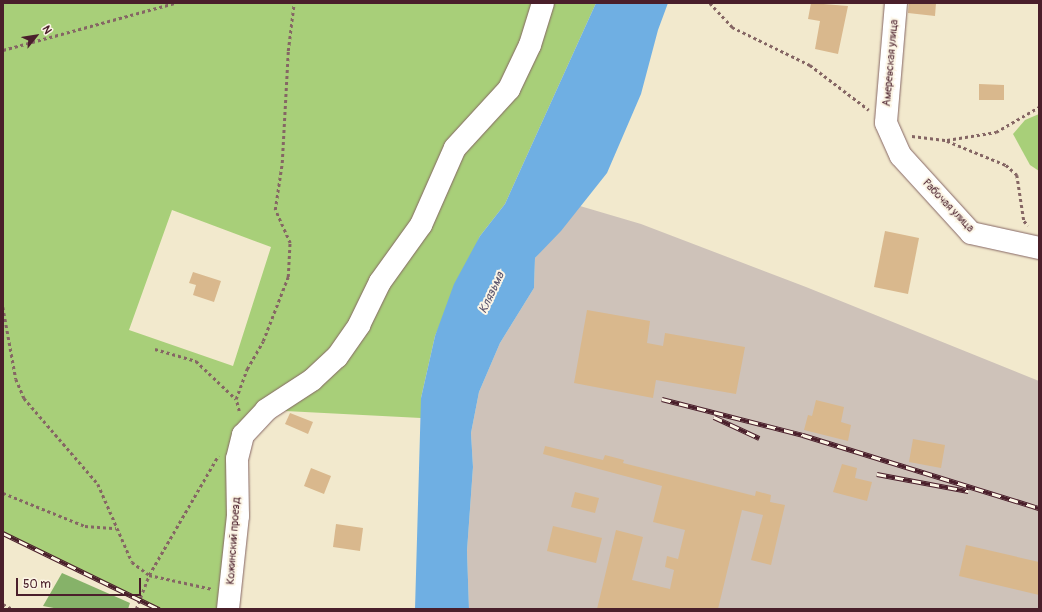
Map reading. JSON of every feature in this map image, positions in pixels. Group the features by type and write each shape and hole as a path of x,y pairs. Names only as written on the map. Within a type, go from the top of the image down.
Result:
{"street":[{"name":"Кожинский проезд","path":"229,603 238,516 237,459 244,435 266,410 312,380 337,357 346,344 359,325 380,282 421,225 455,148 509,89 530,45 543,3"},
{"name":"Амеревская улица","path":"886,123 896,3"},
{"name":"Рабочая улица","path":"886,123 901,156 971,233 1035,240"}],"path":[{"path":"3,50 175,3"},
{"path":"244,435 236,398 247,369 263,341 288,277 290,243 275,210 282,163 288,51 294,3"},
{"path":"710,3 732,27 810,65 886,123 914,137 946,140 996,132 1039,106"},
{"path":"946,140 1006,164 1017,175 1024,221 1035,240"},
{"path":"3,307 16,379 24,398 98,484 132,562 149,574 218,591 229,603"},
{"path":"155,349 196,360 236,398"},
{"path":"136,609 149,574 220,453"},
{"path":"3,493 85,526 116,528"},
{"path":"3,604 13,609"}],"shaded area":[{"path":"580,206 641,224 806,287 1039,381 1039,609 469,609 467,551 473,467 471,433 479,392 500,343 534,288 535,258"}],"green space":[{"path":"3,3 596,3 505,204 480,236 435,336 421,398 421,418 266,410 244,435 228,609 159,609 3,533","holes":["172,210 271,247 233,366 129,330"]},
{"path":"1039,114 1039,171 1030,165 1013,134 1025,120"},
{"path":"62,573 130,603 128,609 59,609 43,606"}],"water":[{"name":"Клязьма","path":"596,3 668,3 658,30 641,94 607,173 561,231 535,258 534,288 500,343 479,392 471,433 473,467 467,551 469,609 415,609 421,398 435,336 454,284 480,236 505,204"}],"building":[{"path":"811,3 848,6 838,54 815,49 820,21 808,19"},
{"path":"909,3 936,3 935,16 908,13"},
{"path":"979,84 1004,85 1004,100 979,100"},
{"path":"885,231 919,238 908,294 874,287"},
{"path":"193,272 221,281 214,302 193,295 196,285 189,283"},
{"path":"587,310 650,321 647,343 663,346 665,333 745,347 736,394 656,380 653,398 574,383"},
{"path":"816,400 844,407 841,422 851,425 848,441 804,430 808,415 812,416"},
{"path":"290,413 313,422 308,434 285,424"},
{"path":"913,439 945,445 941,468 909,462"},
{"path":"545,446 603,460 605,455 624,460 623,463 755,496 756,491 771,495 770,502 785,505 771,565 751,560 763,515 742,510 718,609 597,609 616,530 643,537 632,580 670,589 674,570 665,567 667,556 678,559 685,530 653,522 662,486 543,454"},
{"path":"842,464 857,468 855,478 872,482 867,501 833,492"},
{"path":"311,468 331,476 324,494 304,486"},
{"path":"575,492 599,498 595,513 571,507"},
{"path":"336,524 363,528 360,551 333,547"},
{"path":"553,526 602,538 596,563 547,551"},
{"path":"966,545 1039,562 1039,595 959,576"}],"railway":[{"path":"662,399 803,435 1039,508"},
{"path":"714,417 759,438"},
{"path":"877,474 968,491"},
{"path":"3,533 159,609"}]}
